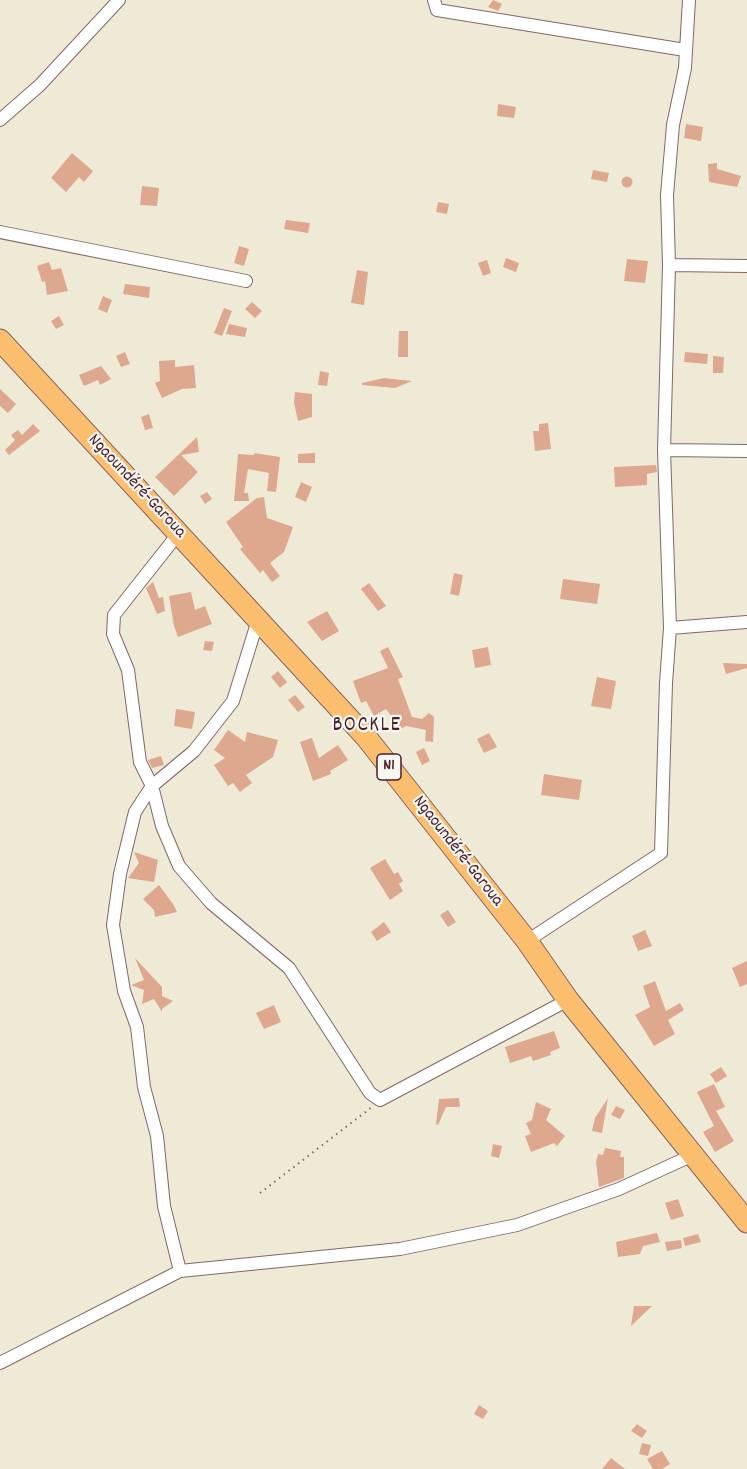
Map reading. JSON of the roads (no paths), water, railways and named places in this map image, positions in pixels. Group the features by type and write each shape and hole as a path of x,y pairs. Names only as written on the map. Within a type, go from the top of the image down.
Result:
{"highway":[{"name":"Ngaoundéré-Garoua","path":"0,340 366,737 527,941 568,1000 747,1222"}],"street":[{"path":"0,120 40,85 119,0"},
{"path":"434,0 437,10 685,50"},
{"path":"527,941 661,853 670,628 664,450 669,265 667,195 673,125 685,68 689,0"},
{"path":"0,232 246,281"},
{"path":"669,265 747,266"},
{"path":"664,450 747,451"},
{"path":"178,534 114,615 113,634 128,670 140,762 152,786 162,826 179,866 211,903 290,968 370,1093 380,1100 568,1000"},
{"path":"180,1271 164,1206 157,1136 144,1087 137,1027 124,991 113,925 120,874 135,812 152,786 194,751 233,701 258,620"},
{"path":"670,628 747,622"},
{"path":"0,1363 180,1271 400,1249 517,1225 619,1189 693,1155"}],"district":[{"name":"BOCKLE","path":"367,727"}]}
